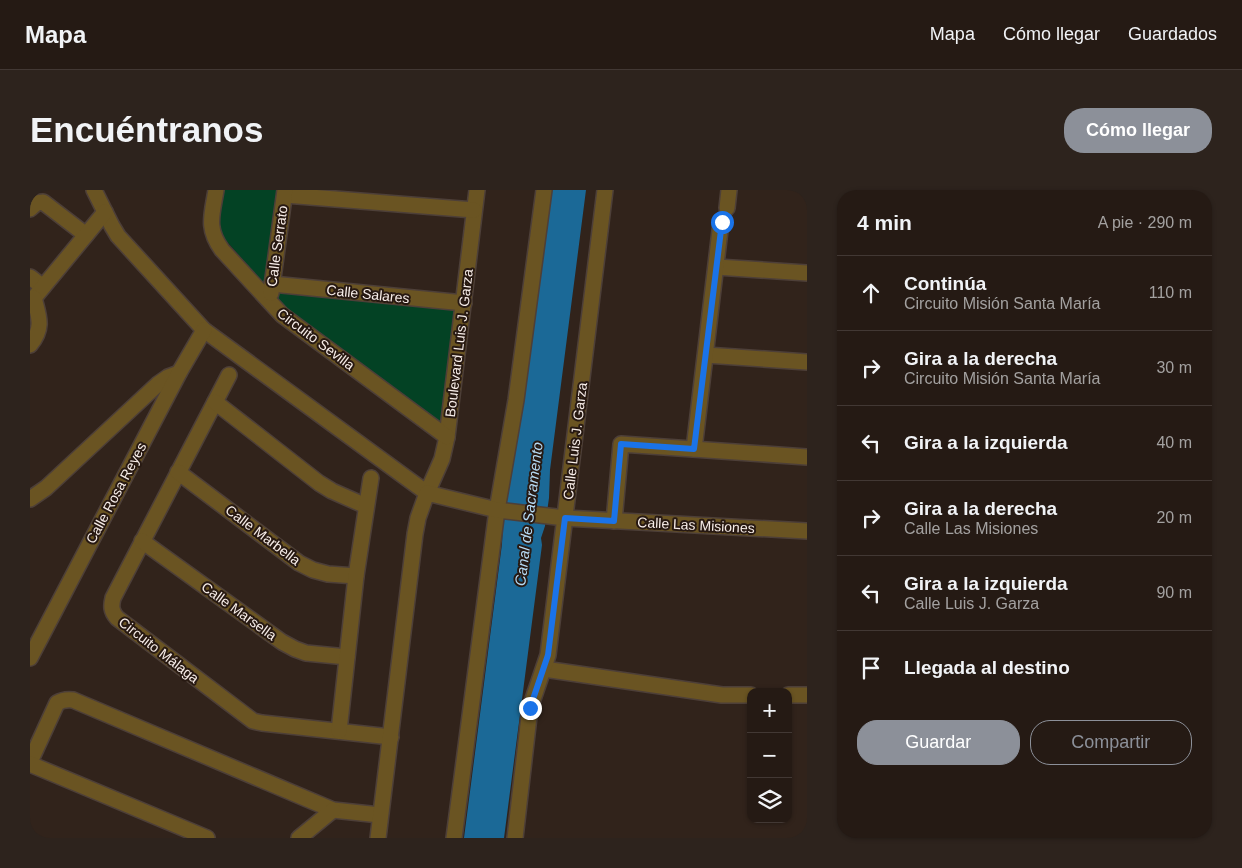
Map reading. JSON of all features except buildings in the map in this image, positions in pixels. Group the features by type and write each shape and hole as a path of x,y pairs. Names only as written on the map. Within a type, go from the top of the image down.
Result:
{"street":[{"path":"94,190 118,236 204,330 427,493 418,518 415,534 378,838"},
{"name":"Circuito Sevilla","path":"216,190 211,219 215,240 269,302 282,315 448,437"},
{"name":"Boulevard Luis J. Garza","path":"427,493 442,459 448,437 477,190"},
{"path":"454,838 544,190"},
{"name":"Calle Luis J. Garza","path":"515,838 530,708 548,655 560,518 605,190"},
{"path":"694,449 724,215 729,190"},
{"path":"285,192 474,210"},
{"name":"Calle Serrato","path":"269,302 285,192"},
{"path":"30,209 35,204 43,202 86,235"},
{"path":"36,295 105,212"},
{"path":"717,268 807,273"},
{"path":"30,277 36,295 40,321 39,329 30,344"},
{"name":"Calle Salares","path":"272,284 464,303"},
{"name":"Calle Rosa Reyes","path":"30,658 179,372 204,330"},
{"path":"706,356 807,362"},
{"path":"30,499 46,488 158,384 179,372"},
{"name":"Circuito Málaga","path":"229,375 113,598 112,608 116,618 253,721 391,737"},
{"path":"215,402 319,483 366,506"},
{"path":"614,521 621,444 807,456"},
{"name":"Calle Marbella","path":"178,472 299,563 320,572 356,576"},
{"path":"339,731 356,576 371,478"},
{"name":"Calle Las Misiones","path":"427,493 500,511 560,518 807,532"},
{"name":"Calle Marsella","path":"142,541 294,649 306,653 347,657"},
{"path":"544,669 722,695 747,695"},
{"path":"792,695 807,695"},
{"path":"207,838 30,763 57,703 62,700 73,700 333,810 380,815"},
{"path":"299,838 333,810"}],"green space":[{"path":"221,190 281,190 267,287 215,228"},
{"path":"276,290 456,307 445,430 275,300"}],"water":[{"name":"Canal de Sacramento","path":"547,190 586,190 550,470 549,498 545,526 541,538 542,545 504,838 464,838 502,544 504,494"}],"route":[{"path":"530,708 548,655 565,518 614,521 621,444 694,449 722,222"}]}
